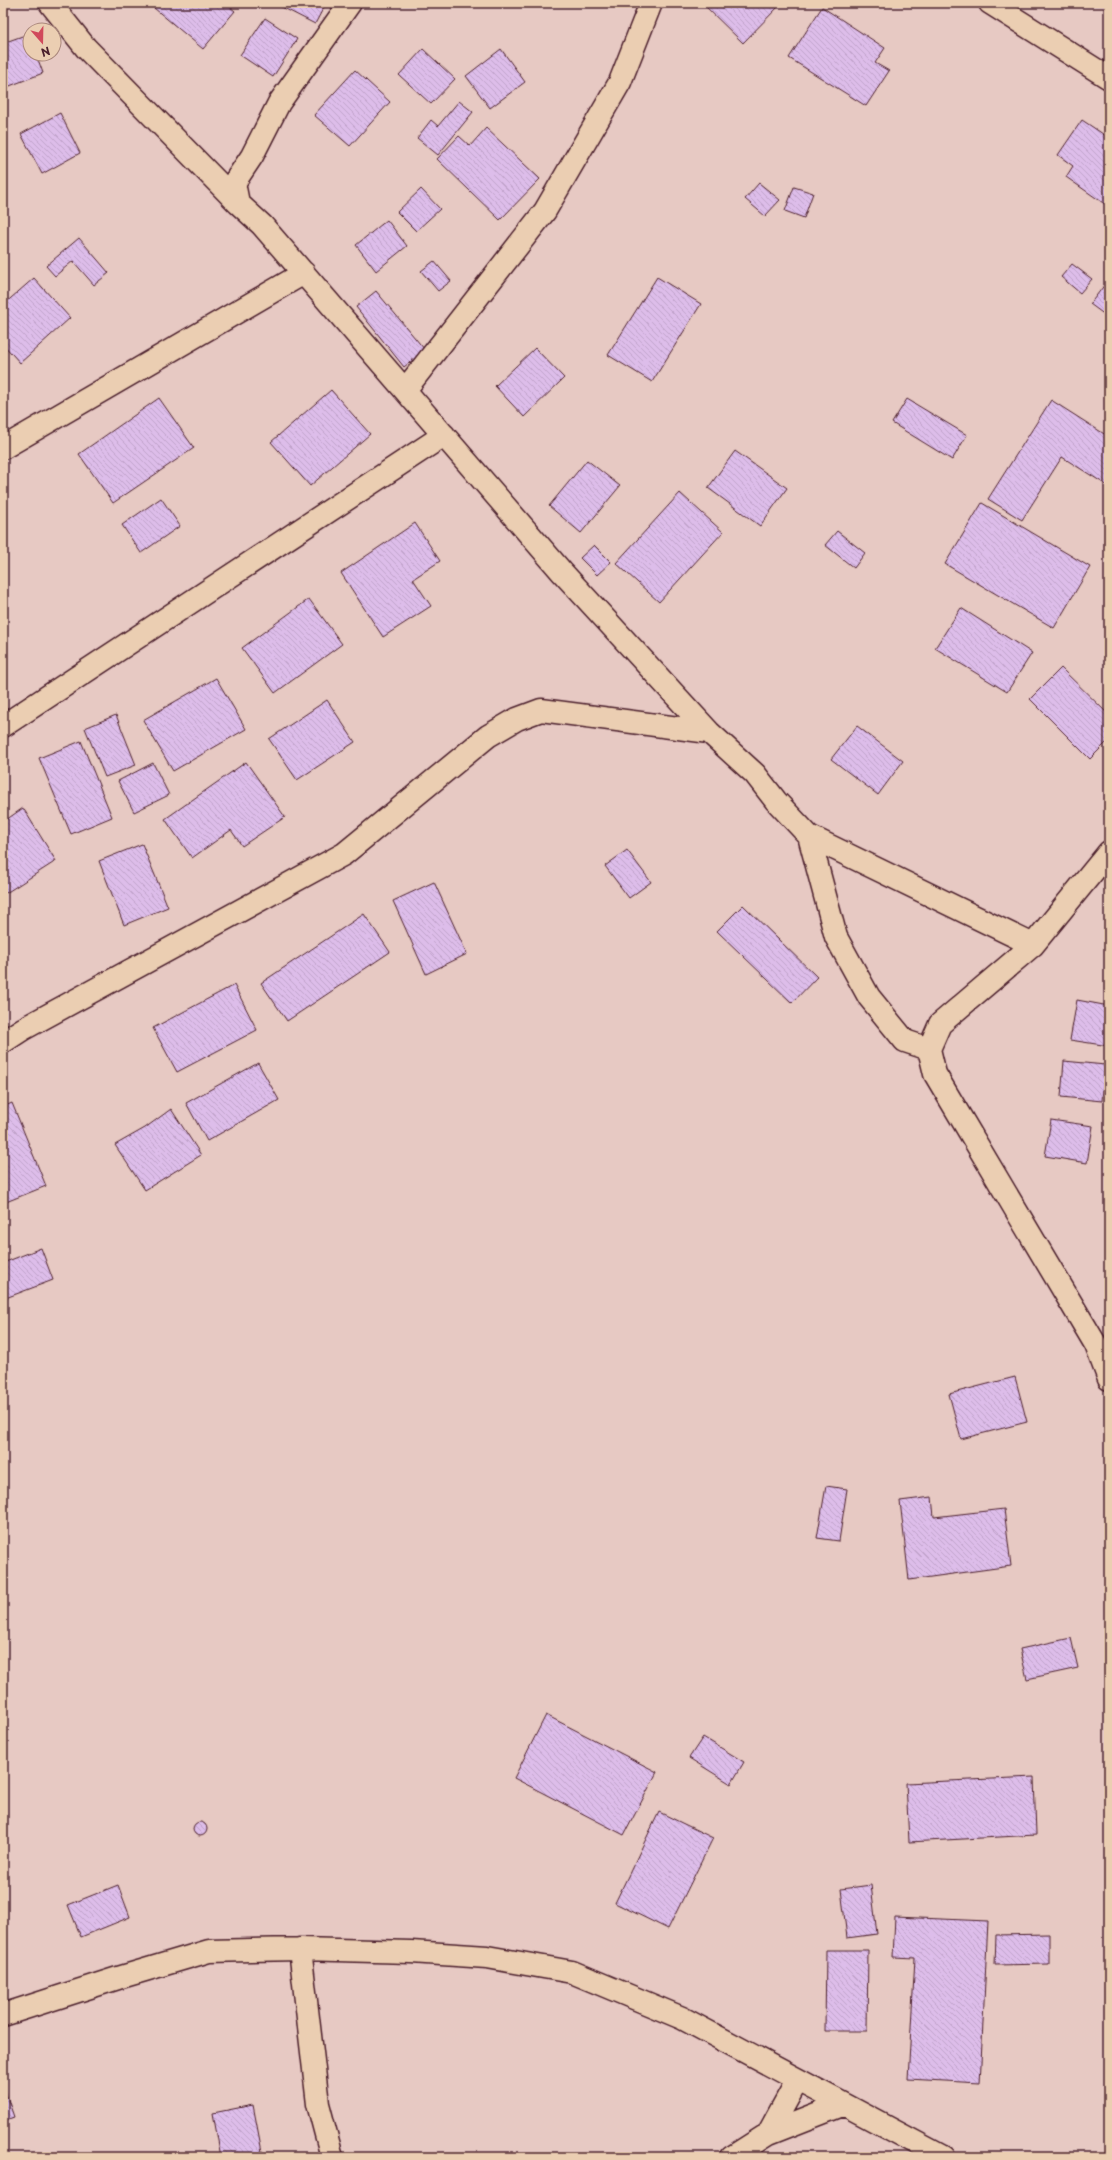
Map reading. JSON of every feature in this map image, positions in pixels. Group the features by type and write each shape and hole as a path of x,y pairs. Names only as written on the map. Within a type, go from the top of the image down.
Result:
{"street":[{"path":"50,3 86,48 238,203 262,225 562,572 709,732 755,774 808,836 1033,945"},
{"path":"238,203 234,183 252,156 279,103 350,3"},
{"path":"405,390 545,211 620,82 651,3"},
{"path":"990,3 1109,78"},
{"path":"3,448 304,273"},
{"path":"3,726 444,435"},
{"path":"3,1042 23,1029 344,854 488,736 517,719 541,710 709,732"},
{"path":"808,836 836,936 869,997 905,1041 929,1049"},
{"path":"1109,852 1033,945 940,1024 929,1049 935,1074 1096,1346 1109,1378"},
{"path":"3,2015 118,1978 209,1951 300,1949 411,1952 487,1957 572,1972 682,2018 842,2105 943,2157"},
{"path":"300,1949 318,2104 332,2157"},
{"path":"768,2134 797,2081"},
{"path":"732,2157 768,2134 842,2105"}],"building":[{"path":"148,3 225,3 235,11 203,49"},
{"path":"274,3 326,3 315,24"},
{"path":"702,3 776,3 779,6 743,43"},
{"path":"822,7 885,48 875,63 889,71 866,106 789,58"},
{"path":"265,18 297,39 273,77 240,55"},
{"path":"22,36 22,62 39,62 43,73 7,87 3,75 3,43"},
{"path":"423,49 455,79 431,104 399,75"},
{"path":"501,49 525,82 490,108 466,76"},
{"path":"355,70 390,102 350,146 314,115"},
{"path":"459,101 473,112 438,155 417,138 431,120 438,126"},
{"path":"60,113 80,153 42,174 21,134"},
{"path":"1082,120 1109,138 1109,207 1066,177 1073,166 1058,155"},
{"path":"486,128 540,179 500,220 437,159 459,136 470,146"},
{"path":"759,183 780,200 765,216 745,199"},
{"path":"794,187 813,193 804,218 785,211"},
{"path":"421,189 440,209 416,231 397,212"},
{"path":"387,220 407,246 376,271 356,245"},
{"path":"79,238 109,273 94,285 73,261 55,276 46,266"},
{"path":"434,261 451,281 438,291 421,271"},
{"path":"1072,264 1092,279 1080,293 1061,277"},
{"path":"657,277 701,304 652,382 608,355"},
{"path":"34,278 70,318 20,363 3,344 3,305"},
{"path":"1106,283 1109,285 1109,318 1090,304"},
{"path":"376,291 425,350 404,367 356,307"},
{"path":"535,348 564,378 524,417 495,386"},
{"path":"331,390 370,434 310,486 271,442"},
{"path":"159,398 194,448 113,503 79,454"},
{"path":"907,399 967,435 952,460 892,423"},
{"path":"1051,400 1109,437 1109,484 1108,486 1062,457 1022,520 988,499"},
{"path":"735,451 787,488 760,526 708,488"},
{"path":"587,460 620,486 581,533 549,506"},
{"path":"680,493 723,532 659,602 616,563"},
{"path":"161,498 180,526 141,553 122,525"},
{"path":"982,503 1090,567 1054,628 945,564"},
{"path":"415,523 440,561 413,579 431,606 383,637 341,573"},
{"path":"837,531 865,553 854,568 825,545"},
{"path":"594,545 611,562 597,575 580,558"},
{"path":"309,599 342,644 275,693 242,648"},
{"path":"961,608 1032,653 1007,692 935,648"},
{"path":"1061,668 1109,715 1109,740 1090,759 1030,699"},
{"path":"216,678 246,729 173,771 143,720"},
{"path":"327,700 355,742 297,780 269,739"},
{"path":"116,715 136,765 105,777 85,728"},
{"path":"857,726 903,761 878,795 831,759"},
{"path":"81,741 112,817 71,834 39,758"},
{"path":"246,762 285,817 242,846 231,830 192,858 165,819"},
{"path":"153,763 169,795 134,812 118,781"},
{"path":"23,808 56,861 6,893 3,889 3,822"},
{"path":"142,844 168,907 124,925 99,861"},
{"path":"627,850 651,882 629,898 605,866"},
{"path":"434,882 467,954 426,974 393,901"},
{"path":"743,905 817,977 792,1003 717,931"},
{"path":"364,914 390,952 287,1021 261,983"},
{"path":"234,985 257,1030 177,1072 153,1028"},
{"path":"1077,1000 1109,1006 1109,1046 1070,1040"},
{"path":"1064,1061 1105,1065 1102,1101 1061,1097"},
{"path":"258,1063 279,1100 207,1141 186,1103"},
{"path":"12,1103 46,1186 6,1202 3,1194 3,1107"},
{"path":"171,1109 201,1155 145,1190 115,1145 145,1128"},
{"path":"1051,1120 1093,1126 1087,1163 1045,1156"},
{"path":"41,1248 53,1280 3,1299 3,1263"},
{"path":"1015,1377 1027,1422 961,1439 949,1394"},
{"path":"826,1486 847,1489 839,1541 817,1538"},
{"path":"932,1497 934,1517 1004,1509 1011,1566 909,1580 900,1501"},
{"path":"1071,1638 1078,1668 1027,1679 1020,1649"},
{"path":"546,1715 657,1772 624,1835 514,1778"},
{"path":"703,1737 744,1762 731,1784 689,1758"},
{"path":"1034,1777 1036,1835 909,1842 906,1783"},
{"path":"659,1812 713,1838 668,1929 615,1903"},
{"path":"200,1822 205,1824 207,1829 205,1834 200,1836 195,1834 193,1829 195,1824"},
{"path":"118,1885 130,1917 81,1937 68,1905"},
{"path":"871,1885 877,1934 847,1938 841,1889"},
{"path":"895,1917 988,1921 980,2083 908,2079 915,1958 893,1957"},
{"path":"1049,1934 1049,1964 995,1965 996,1935"},
{"path":"826,1950 868,1950 867,2031 825,2031"},
{"path":"3,2085 14,2117 3,2121"},
{"path":"253,2105 263,2157 221,2157 213,2113"}]}
